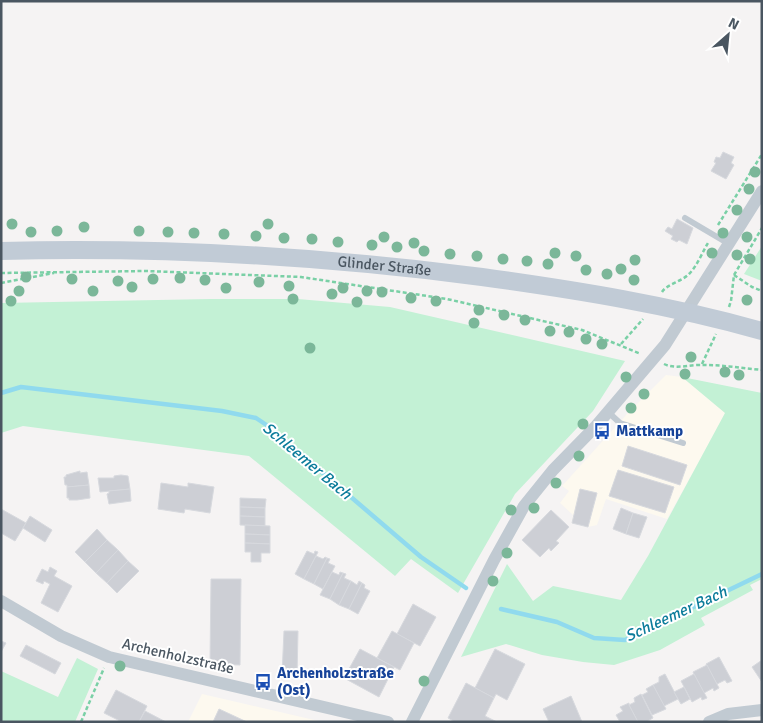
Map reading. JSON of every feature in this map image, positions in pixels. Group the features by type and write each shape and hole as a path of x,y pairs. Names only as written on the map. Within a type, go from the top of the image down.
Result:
{"main road":[{"name":"Glinder Straße","path":"1,251 167,250 323,259 423,269 538,284 653,305 762,331"}],"street":[{"path":"412,722 494,560 524,506 553,470 608,412 666,345 762,191"},
{"name":"Archenholzstraße","path":"1,602 61,636 109,657 388,722"},
{"path":"709,722 728,714 762,710"}],"lane":[{"path":"684,218 729,244"},
{"path":"608,412 620,423 683,443"}],"path":[{"path":"621,344 653,305 664,288 673,285 690,274 762,154"},
{"path":"762,228 734,275 762,291"},
{"path":"1,272 146,271 301,277 447,299 582,330 621,344 670,367 702,364 762,370"},
{"path":"1,283 60,272"},
{"path":"81,722 109,657"}],"shaded area":[{"path":"666,375 682,377 726,413 667,519 606,499 597,525 588,527 572,523 573,515 560,503 569,491 562,486 626,415"},
{"path":"202,694 323,722 188,722"}],"green space":[{"path":"762,246 762,281 744,274"},
{"path":"298,299 390,307 625,361 593,411 515,494 458,593 411,559 395,576 249,456 23,426 1,433 1,303"},
{"path":"682,377 762,393 762,579 750,585 753,590 701,618 705,625 660,650 614,665 542,655 506,644 461,657 507,564 533,601 553,586 621,600 648,556 725,413"},
{"path":"77,658 98,669 75,722 1,722 1,671 58,697"}],"building":[{"path":"723,152 734,157 731,163 734,165 726,179 711,171 716,163 714,162 716,157 720,158"},
{"path":"677,219 693,228 687,244 671,239 673,236 665,231 668,227 672,229"},
{"path":"628,446 687,465 680,485 622,466"},
{"path":"618,470 674,487 665,513 609,496"},
{"path":"80,471 80,473 87,472 89,485 67,487 64,477"},
{"path":"114,476 128,476 130,489 100,492 98,478 114,478"},
{"path":"161,483 188,487 188,483 214,487 210,513 185,509 184,513 158,509"},
{"path":"89,485 90,498 69,500 67,498 67,487"},
{"path":"130,489 131,501 109,504 107,494 109,491"},
{"path":"580,489 597,493 588,527 572,523"},
{"path":"240,498 266,499 265,508 240,507"},
{"path":"240,507 265,508 265,517 240,516"},
{"path":"621,508 633,513 626,534 613,529"},
{"path":"1,509 26,523 15,541 1,533"},
{"path":"551,510 569,527 556,541 559,543 551,551 549,548 540,557 522,540"},
{"path":"633,513 647,517 639,538 626,534"},
{"path":"30,516 52,530 45,542 23,528"},
{"path":"240,516 265,517 265,526 240,525"},
{"path":"245,525 270,526 270,535 245,534"},
{"path":"97,529 107,540 85,562 75,552"},
{"path":"245,534 270,535 270,544 245,543"},
{"path":"107,540 118,550 96,573 85,562"},
{"path":"245,543 270,544 270,553 261,553 261,562 251,562 251,552 245,552"},
{"path":"118,550 128,561 107,583 96,573"},
{"path":"307,551 314,554 315,551 318,552 304,579 295,574"},
{"path":"316,556 323,559 327,558 314,584 304,579"},
{"path":"327,558 330,559 328,563 335,566 323,589 314,584"},
{"path":"128,561 139,571 117,593 107,583"},
{"path":"50,567 57,571 54,576 72,586 58,612 41,603 50,584 44,581 43,584 36,581 42,569 48,572"},
{"path":"332,572 339,575 340,572 343,573 330,599 320,595"},
{"path":"343,573 346,574 344,578 351,581 339,605 330,599"},
{"path":"211,579 241,579 240,665 210,664"},
{"path":"351,581 357,585 359,581 362,583 349,609 339,605"},
{"path":"362,583 365,585 364,588 370,591 358,614 349,609"},
{"path":"413,604 436,617 420,646 397,634"},
{"path":"284,631 298,631 297,676 282,675"},
{"path":"392,631 414,643 400,670 377,658"},
{"path":"1,641 6,643 1,652"},
{"path":"26,645 61,663 55,674 20,656"},
{"path":"360,649 394,667 379,697 344,678"},
{"path":"495,649 525,664 507,700 496,694 494,698 475,688"},
{"path":"719,657 732,681 727,683 725,680 717,684 706,664"},
{"path":"762,660 762,682 752,667"},
{"path":"707,665 719,688 714,691 713,688 704,693 693,672"},
{"path":"665,674 678,699 664,706 653,685 659,682 659,677"},
{"path":"694,674 707,698 702,700 701,697 692,702 681,681"},
{"path":"466,683 494,698 485,716 497,722 455,722 448,718"},
{"path":"653,685 666,709 652,715 642,695 648,692 646,689"},
{"path":"684,687 690,699 681,704 674,692"},
{"path":"116,690 147,706 139,722 122,722 104,713"},
{"path":"641,694 653,718 646,722 638,722 629,705 635,702 634,698"},
{"path":"571,696 582,722 549,722 543,709"},
{"path":"629,703 638,722 620,722 616,715 623,711 620,707"},
{"path":"219,709 247,722 213,722"},
{"path":"145,711 166,722 139,722"}],"waterway":[{"name":"Schleemer Bach","path":"1,393 21,387 222,411 256,418 268,426 421,557 466,588"},
{"name":"Schleemer Bach","path":"501,609 557,622 594,638 625,640 762,574"}],"place":[{"name":"Mattkamp","path":"602,431"},
{"name":"Archenholzstraße (Ost)","path":"263,682"}]}
